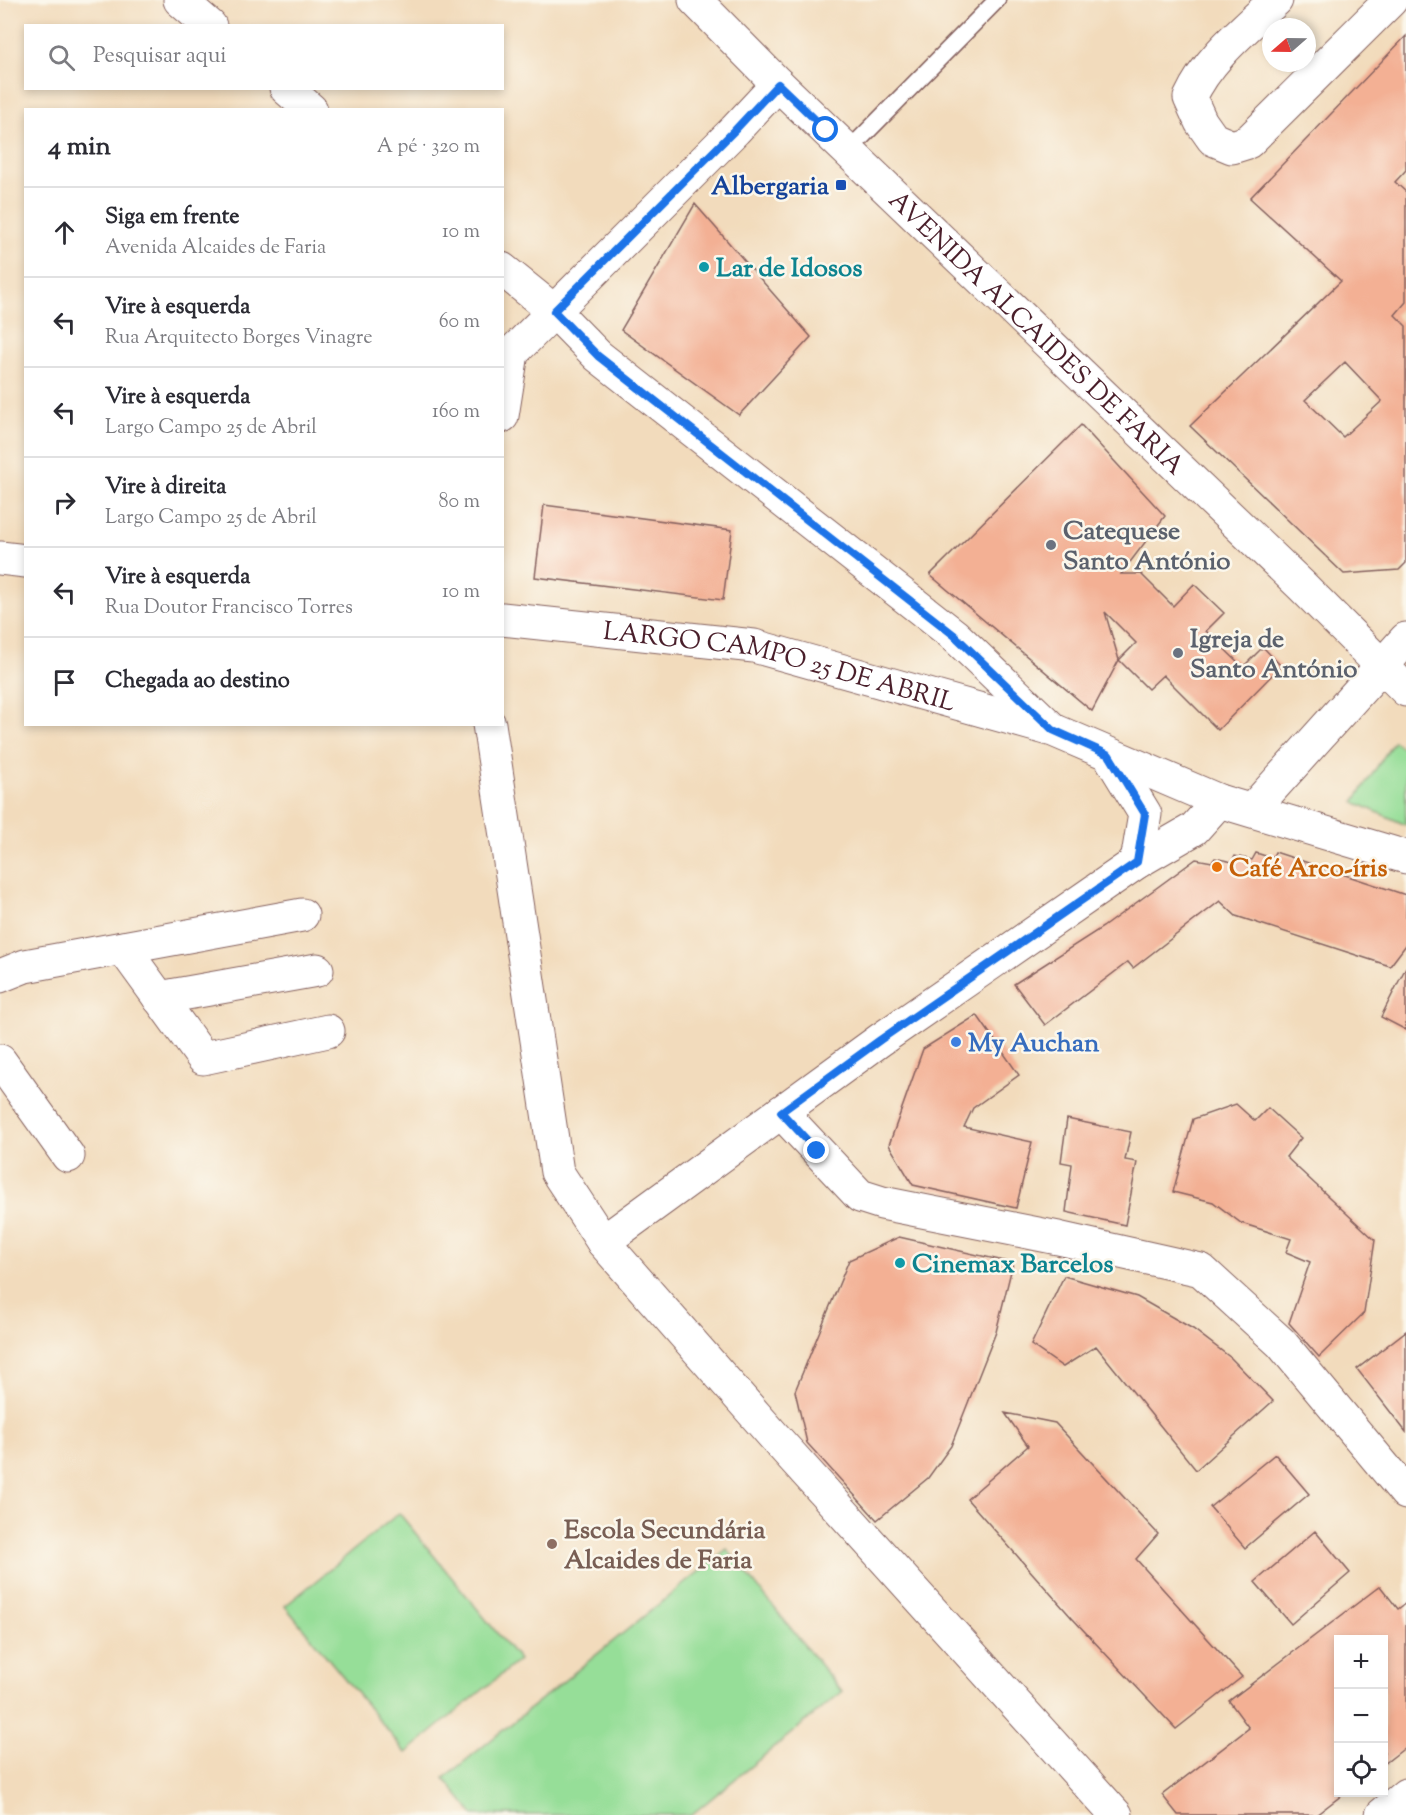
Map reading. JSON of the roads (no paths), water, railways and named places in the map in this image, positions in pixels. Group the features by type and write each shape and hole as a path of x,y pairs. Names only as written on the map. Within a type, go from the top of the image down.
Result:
{"street":[{"path":"180,0 208,24"},
{"name":"AVENIDA ALCAIDES DE FARIA","path":"695,0 778,84 1382,664 1406,690"},
{"path":"1276,0 1216,57 1196,84 1190,98 1201,122 1213,139 1232,147 1248,142 1391,0"},
{"path":"504,403 512,353 778,84"},
{"path":"288,90 309,108"},
{"name":"LARGO CAMPO 25 DE ABRIL","path":"504,271 554,311 598,356 954,635 1053,730"},
{"path":"0,558 24,561"},
{"name":"LARGO CAMPO 25 DE ABRIL","path":"504,619 754,646 1053,730 1220,801 1406,857"},
{"path":"1252,810 1406,639"},
{"path":"489,726 557,1172 603,1242 779,1442 1116,1815"},
{"path":"1109,755 1145,814 1137,862"},
{"path":"603,1242 880,1040 1137,862 1194,829 1220,801"},
{"path":"0,976 25,966 302,915"},
{"path":"123,948 203,1058 328,1031"},
{"path":"159,998 317,970"},
{"path":"0,1061 68,1156"},
{"path":"781,1112 860,1196 882,1203 1058,1238 1201,1270 1281,1343 1406,1493"},
{"path":"1382,1815 1406,1795"}],"lane":[{"path":"848,151 997,0"}],"place":[{"name":"Albergaria","path":"841,185"},
{"name":"Lar de Idosos","path":"704,267"},
{"name":"Catequese Santo António","path":"1051,545"},
{"name":"Igreja de Santo António","path":"1178,653"},
{"name":"Café Arco-íris","path":"1217,867"},
{"name":"My Auchan","path":"956,1042"},
{"name":"Cinemax Barcelos","path":"900,1263"},
{"name":"Escola Secundária Alcaides de Faria","path":"552,1544"}]}
